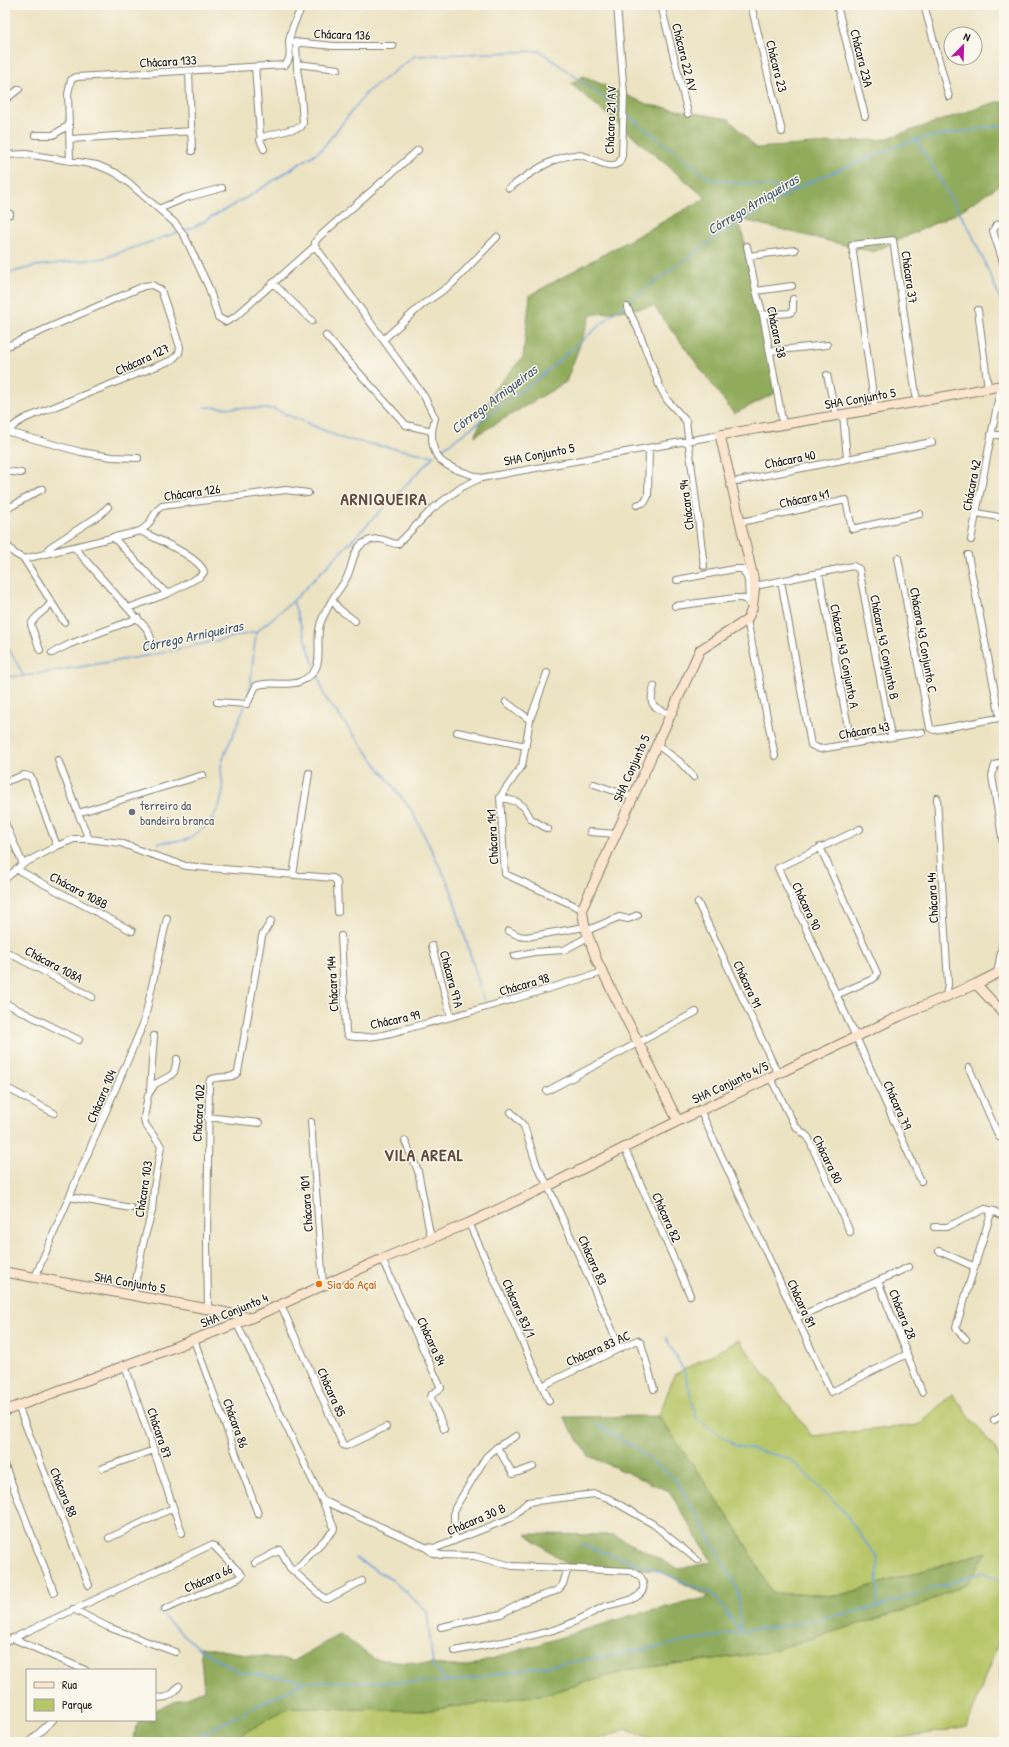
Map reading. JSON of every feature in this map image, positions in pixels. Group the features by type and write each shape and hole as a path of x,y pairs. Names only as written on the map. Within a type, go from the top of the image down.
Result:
{"street":[{"name":"Chácara 133","path":"70,162 71,139 69,84 73,78 287,64 293,42 292,32 303,5"},
{"name":"Chácara 21 AV","path":"509,188 534,171 563,157 577,155 585,156 609,165 619,163 622,156 624,94 617,5"},
{"name":"Chácara 22 AV","path":"661,5 688,114"},
{"name":"Chácara 23","path":"751,5 782,132"},
{"name":"Chácara 23A","path":"837,5 865,116"},
{"path":"924,5 949,97"},
{"name":"Chácara 136","path":"293,42 334,46 393,46"},
{"path":"264,149 260,140 262,137 301,126 303,123 297,64 293,42"},
{"path":"297,64 338,69"},
{"path":"255,67 260,134"},
{"path":"189,71 192,151"},
{"path":"5,100 19,89"},
{"path":"35,135 53,135 66,127 70,127"},
{"path":"71,139 192,131"},
{"path":"5,155 26,154 97,165 116,173 176,224 185,237 209,288 216,313 220,320 224,322 230,321 235,317 315,246 315,242 319,237 418,150"},
{"path":"159,209 186,198 222,188"},
{"path":"1004,223 996,225 992,231 1004,265"},
{"path":"384,339 422,305 452,284 497,238"},
{"name":"Chácara 37","path":"875,409 852,245 893,240 917,402"},
{"path":"315,246 384,339 428,402 435,418 432,432 436,457 442,463 481,478"},
{"name":"Chácara 38","path":"747,246 756,291 763,315 783,424"},
{"path":"749,256 795,250"},
{"path":"273,283 312,321"},
{"name":"Chácara 127","path":"5,347 144,286 152,285 161,290 180,347 179,354 172,360 26,418 6,432"},
{"path":"756,291 792,286"},
{"path":"763,315 790,313 793,310 793,299"},
{"name":"Chácara 94","path":"627,307 638,330 660,387 667,400 686,421 704,566"},
{"path":"978,310 988,388"},
{"path":"326,336 406,425 432,432"},
{"path":"770,351 827,345"},
{"path":"827,375 839,415 847,459"},
{"name":"SHA Conjunto 5","path":"332,600 348,576 355,552 359,547 376,539 398,544 432,509 462,487 481,478 783,424 917,402 1002,385"},
{"name":"Chácara 42","path":"971,540 1002,385"},
{"path":"6,432 81,452 112,457 138,458"},
{"path":"991,434 1004,436"},
{"name":"SHA Conjunto 5","path":"582,909 700,650 746,620 755,586 720,435"},
{"name":"Chácara 40","path":"738,480 932,442"},
{"path":"637,505 645,502 648,496 649,448"},
{"path":"5,471 21,473"},
{"path":"5,510 42,489"},
{"name":"Chácara 126","path":"140,531 148,525 157,510 162,506 280,491 308,493"},
{"name":"Chácara 41","path":"740,522 846,500 852,529 920,514"},
{"path":"49,552 48,550 50,547 100,515 108,507"},
{"path":"977,513 1004,518"},
{"path":"24,559 140,531 176,548 198,563 204,570 204,574 201,576 167,594 128,608"},
{"path":"114,537 167,594"},
{"path":"5,543 15,554 24,559 64,622"},
{"path":"74,547 148,630 152,646"},
{"path":"968,555 1002,717"},
{"name":"Chácara 43 Conjunto C","path":"898,558 929,726 934,730 1002,717"},
{"name":"Chácara 43 Conjunto B","path":"819,573 853,566 859,569 891,736"},
{"path":"677,580 734,569 743,569 748,580 750,605"},
{"path":"755,586 819,573"},
{"name":"Chácara 43 Conjunto A","path":"819,573 851,743"},
{"name":"Chácara 43","path":"781,580 811,745 820,749 922,732"},
{"path":"675,606 735,598 741,598 750,605"},
{"path":"218,702 247,704 256,686 260,684 284,685 299,682 310,675 318,665 320,625 332,600 339,610 355,621"},
{"path":"40,650 31,625 35,618 46,610 51,602"},
{"path":"52,653 70,644 138,618"},
{"path":"746,620 775,756"},
{"name":"Chácara 141","path":"547,673 530,720 522,766 500,797 505,874 582,909"},
{"path":"654,686 650,701 652,706 670,714"},
{"path":"506,702 530,720"},
{"path":"457,732 526,746"},
{"path":"656,744 680,762 694,777"},
{"path":"58,760 89,839"},
{"path":"1004,761 995,765 992,776 1004,849"},
{"path":"293,875 310,773"},
{"path":"5,782 24,775 31,777 57,846"},
{"path":"78,813 203,775"},
{"path":"594,784 632,797"},
{"path":"500,797 517,802 524,807 531,819 548,828"},
{"name":"Chácara 44","path":"937,798 948,984 946,996"},
{"path":"5,823 23,864"},
{"name":"Chácara 90","path":"856,1037 778,868 860,829"},
{"path":"590,832 616,834"},
{"path":"5,879 23,864 57,846 74,839 89,839 121,843 186,866 335,879 337,883 338,912"},
{"path":"820,847 877,973 873,979 836,995"},
{"name":"Chácara 108B","path":"16,869 132,931"},
{"name":"Chácara 91","path":"698,903 774,1076"},
{"path":"582,909 586,932 604,972 678,1121"},
{"path":"514,956 522,953 564,950 586,932 619,917 628,919 638,915"},
{"name":"Chácara 104","path":"35,1277 144,1022 167,918"},
{"name":"Chácara 102","path":"208,1309 208,1116 210,1080 215,1077 233,1077 238,1072 262,936 266,927 271,921"},
{"path":"510,932 526,937 586,932"},
{"name":"Chácara 144","path":"341,936 346,1031"},
{"path":"1001,971 1004,937"},
{"name":"Chácara 97A","path":"432,946 451,1017"},
{"name":"Chácara 108A","path":"5,951 92,997"},
{"name":"SHA Conjunto 4/5","path":"469,1223 548,1186 700,1110 900,1016 976,984 1001,971"},
{"name":"Chácara 98","path":"451,1017 604,972"},
{"path":"976,984 1004,1014"},
{"path":"5,1003 79,1040"},
{"path":"547,1091 696,1012"},
{"name":"Chácara 99","path":"346,1031 348,1036 356,1037 379,1035 451,1017"},
{"name":"Chácara 103","path":"133,1296 144,1240 152,1211 161,1146 145,1124 144,1118 150,1090 154,1036"},
{"name":"Chácara 79","path":"856,1037 921,1181"},
{"path":"150,1090 155,1084 170,1076 174,1072 177,1059"},
{"path":"969,1068 999,1137 1004,1139"},
{"name":"Chácara 80","path":"774,1076 795,1126 808,1137 850,1232"},
{"path":"5,1088 54,1113"},
{"name":"Chácara 81","path":"700,1110 831,1392 907,1354"},
{"name":"Chácara 83","path":"511,1112 524,1126 536,1166 548,1186 618,1344"},
{"path":"208,1116 259,1123"},
{"name":"Chácara 101","path":"311,1122 323,1285"},
{"path":"405,1141 418,1171 431,1239"},
{"name":"Chácara 82","path":"624,1147 690,1296"},
{"path":"70,1196 131,1208"},
{"path":"934,1227 948,1227 985,1209 994,1211 1004,1217"},
{"path":"966,1339 956,1327 990,1216 994,1211"},
{"name":"SHA Conjunto 4","path":"5,1411 237,1324 382,1259 469,1223"},
{"name":"Chácara 83/1","path":"469,1223 549,1401"},
{"path":"939,1251 975,1266"},
{"name":"Chácara 84","path":"382,1259 441,1388 432,1394 431,1398 444,1429"},
{"name":"Chácara 28","path":"796,1318 909,1267"},
{"name":"SHA Conjunto 5","path":"5,1272 251,1318"},
{"name":"Chácara 28","path":"878,1281 907,1354"},
{"name":"Chácara 85","path":"281,1304 343,1445 346,1446 386,1427"},
{"path":"227,1328 230,1320 228,1313"},
{"path":"237,1324 322,1500 334,1530 294,1571"},
{"name":"Chácara 86","path":"194,1340 258,1514"},
{"name":"Chácara 83 AC","path":"542,1386 636,1340 641,1343 654,1389"},
{"path":"907,1354 922,1392"},
{"name":"Chácara 87","path":"125,1366 182,1533"},
{"name":"Chácara 88","path":"18,1406 89,1585"},
{"path":"994,1420 1004,1414"},
{"path":"454,1541 455,1508 486,1457 497,1447 516,1436"},
{"path":"497,1447 510,1472 513,1474 533,1467"},
{"path":"103,1468 154,1450"},
{"path":"5,1466 54,1592"},
{"name":"Chácara 30 B","path":"425,1547 436,1548 511,1518 528,1502 596,1494 608,1498 653,1524 696,1560"},
{"path":"322,1500 425,1547 433,1553 442,1555 474,1556 506,1565 631,1571 638,1574 642,1580 644,1586 637,1597 609,1605 561,1628 455,1651"},
{"path":"109,1538 173,1508"},
{"name":"Chácara 66","path":"73,1609 210,1546 214,1546 242,1576 165,1609"},
{"path":"255,1563 280,1550 294,1571 325,1599 328,1599 362,1581"},
{"path":"441,1626 502,1614 527,1600 554,1592 563,1584 568,1568"},
{"path":"5,1642 73,1609 108,1627 175,1652"},
{"path":"12,1638 81,1669"},
{"path":"1004,1662 1002,1667 1004,1680"},
{"path":"156,1697 168,1697 174,1694 179,1686"},
{"path":"29,1742 52,1721"}],"green space":[{"path":"583,76 649,105 729,119 756,148 885,139 996,102 1004,102 1004,182 957,213 873,252 739,219 779,391 734,414 654,306 591,315 566,382 475,436 493,391 523,357 530,295 706,198 571,84"},
{"path":"739,1340 812,1436 918,1425 952,1394 996,1450 1004,1470 1004,1631 1001,1634 967,1727 876,1742 660,1742 625,1729 593,1742 229,1742 288,1707 424,1711 545,1694 633,1669 763,1653 915,1607 968,1583 986,1552 837,1596 772,1593 738,1531 659,1416 674,1375"},
{"path":"659,1416 738,1531 772,1593 837,1596 987,1552 968,1583 915,1607 763,1653 633,1669 545,1694 424,1711 289,1707 229,1742 132,1742 139,1721 156,1721 156,1710 204,1690 200,1647 293,1661 340,1634 374,1659 466,1667 629,1616 710,1597 658,1570 568,1565 526,1534 614,1535 679,1569 712,1562 669,1491 589,1456 563,1417"}],"waterway":[{"path":"183,231 194,227 251,195 321,150 368,91 415,56 540,51 621,110"},
{"path":"626,114 710,179 795,190"},
{"name":"Córrego Arniqueiras","path":"437,453 540,377 622,306 716,237 807,183 916,139 1004,125"},
{"path":"916,139 971,232 1004,307"},
{"path":"5,274 36,266 104,258 179,232"},
{"path":"204,407 274,409 344,439 434,456"},
{"name":"Córrego Arniqueiras","path":"5,677 24,676 152,655 256,632 293,601 434,456"},
{"path":"293,601 314,665"},
{"path":"249,695 256,633"},
{"path":"5,642 24,676"},
{"path":"317,672 325,697 412,811 450,887 484,1000"},
{"path":"158,843 186,840 204,828 213,818 220,804 223,791 221,767 224,756 245,706"},
{"path":"666,1338 685,1373 697,1419 737,1446 789,1458 839,1506 878,1559 877,1607"},
{"path":"596,1424 634,1447 676,1480 738,1591 740,1632"},
{"path":"582,1545 658,1571 713,1594 740,1631"},
{"path":"355,1558 392,1580 427,1611 433,1666 448,1682"},
{"path":"186,1742 304,1682 448,1682 596,1658 740,1632 785,1626 877,1607 983,1572 1004,1582"},
{"path":"158,1612 198,1648 239,1672 303,1681"}],"place":[{"name":"terreiro da bandeira branca","path":"132,812"},
{"name":"Sia do Açaí","path":"319,1284"}],"district":[{"name":"ARNIQUEIRA","path":"384,499"},
{"name":"VILA AREAL","path":"424,1155"}]}
